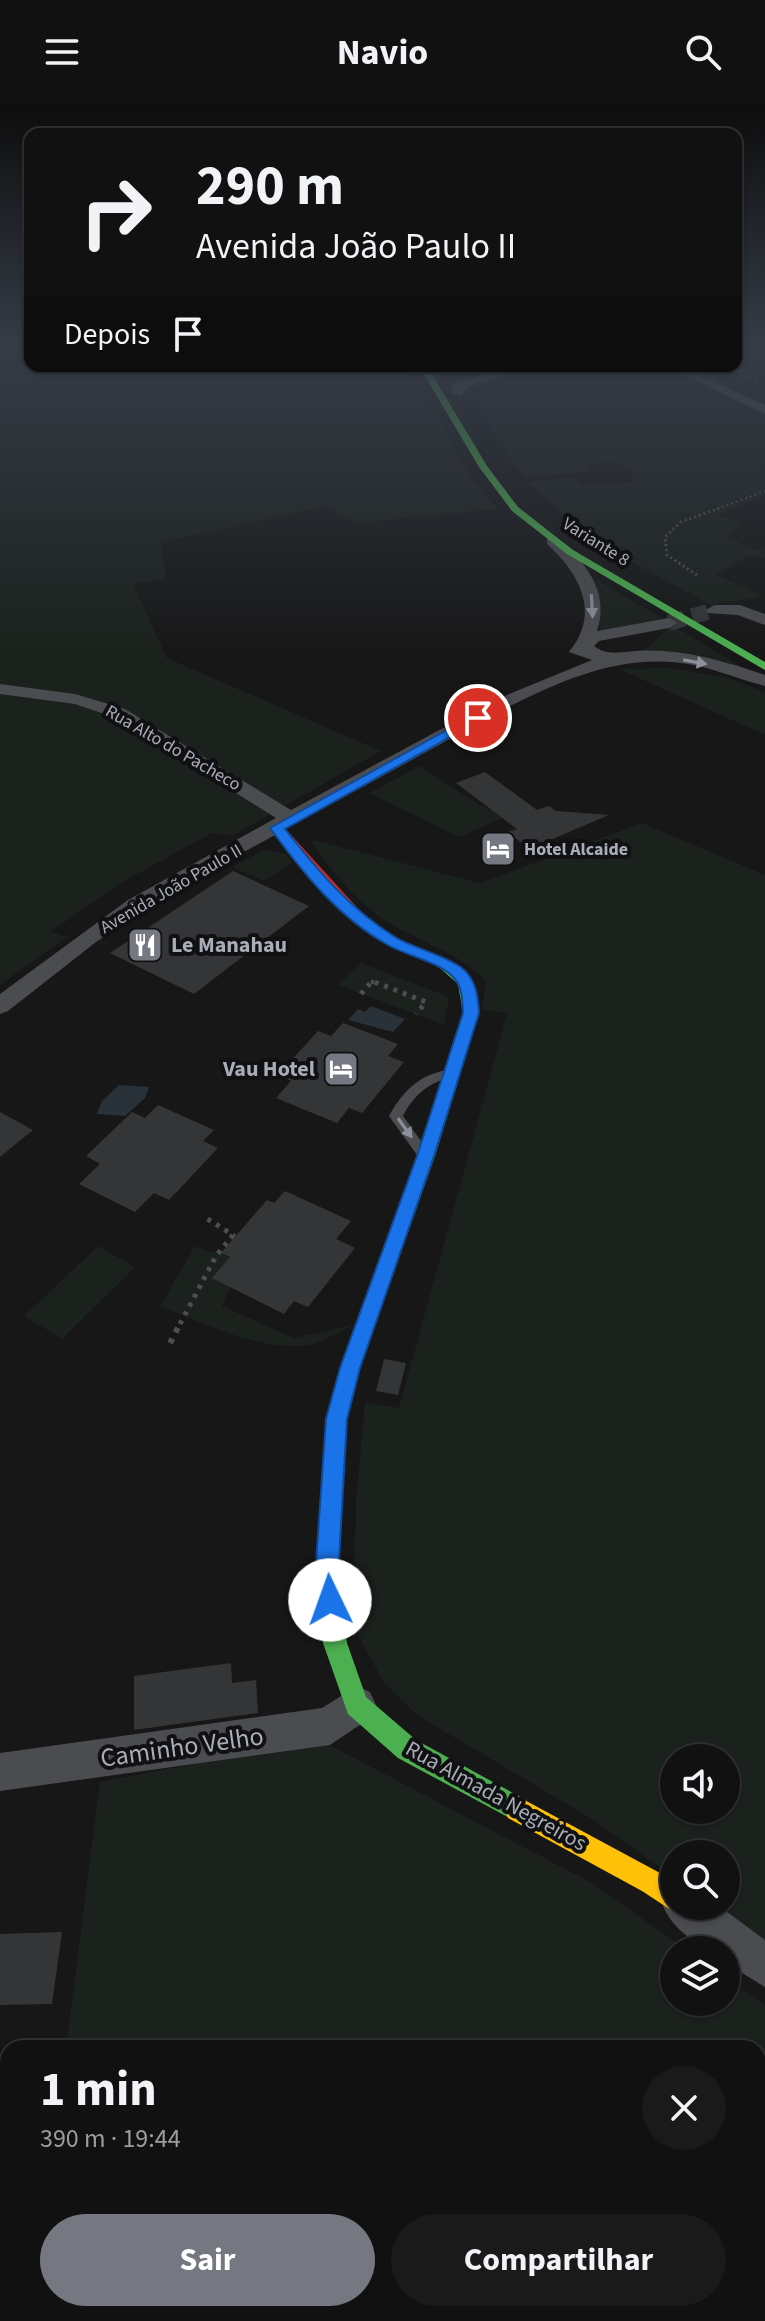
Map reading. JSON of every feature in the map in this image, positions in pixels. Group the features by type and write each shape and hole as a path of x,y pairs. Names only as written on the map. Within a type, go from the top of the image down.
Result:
{"main road":[{"name":"Variante 8","path":"474,449 498,489 541,531 765,667"},
{"name":"Variante 8","path":"493,449 517,486 540,510 602,556 765,650"},
{"name":"Rua Almada Negreiros","path":"284,824 326,889 357,918 393,942 458,972 469,989 471,1013 426,1156 350,1368 336,1419 327,1578 335,1643 357,1705 407,1749 660,1889"}],"street":[{"path":"541,531 568,555 589,585 595,609 585,643 592,655 688,660 765,681"},
{"path":"714,610 765,611"},
{"path":"669,623 632,654 571,673 520,695 563,667 594,637 669,623"},
{"name":"Rua Alto do Pacheco","path":"0,689 59,694 91,701 119,713 284,824"},
{"name":"Avenida João Paulo II","path":"0,1006 101,928 180,880 520,695"},
{"name":"Caminho Velho","path":"0,1772 330,1726 357,1705"},
{"path":"703,1920 765,1966"}],"lane":[{"path":"426,1156 396,1116 402,1103 423,1082 433,1075 452,1073"}],"path":[{"path":"697,575 667,555 665,537 681,522 765,491"},
{"path":"361,994 372,981 426,1002 416,1014"},
{"path":"170,1343 216,1256 233,1235 206,1218"}],"shaded area":[{"path":"0,449 455,449 473,481 498,509 357,523 324,507 161,542 166,579 133,584 167,658 381,751 232,836 212,833 124,881 50,932 67,937 0,985"},
{"path":"506,449 765,449 765,496 716,515 742,523 728,537 757,550 765,548 765,558 747,556 716,575 765,596 711,605 592,536 529,482 575,478 582,485 636,481 619,462 585,464 590,472 524,477"},
{"path":"595,579 665,620 599,632 600,603"},
{"path":"672,625 745,669 639,655"},
{"path":"671,668 726,677 765,692 765,735 619,669"},
{"path":"420,766 480,805 507,816 459,837 369,793"},
{"path":"642,823 765,875 765,1942 734,1920 740,1920 740,1840 660,1840 660,1867 592,1819 417,1715 384,1683 358,1635 354,1583 356,1502 365,1402 399,1408 507,1014 482,1009 486,981 455,957 382,919 337,877 309,839 480,883"},
{"path":"264,850 286,854 293,863 264,881 232,867"},
{"path":"361,963 449,997 444,1025 338,985"},
{"path":"371,1006 405,1019 393,1032 348,1020 358,1009 365,1012"},
{"path":"119,1085 149,1087 145,1098 125,1116 97,1114 102,1101"},
{"path":"98,1246 135,1267 62,1339 24,1316"},
{"path":"195,1246 230,1257 230,1287 222,1306 294,1338 356,1324 316,1343 278,1345 236,1336 160,1306"},
{"path":"320,1740 590,1882 667,1936 660,1936 660,2016 740,2016 740,1988 765,2005 765,2040 67,2040 100,1782"}],"building":[{"path":"485,772 537,810 549,806 556,811 609,815 529,849 508,832 517,829 456,783"},
{"path":"233,871 309,906 194,994 110,953"},
{"name":"Vau Hotel","path":"343,1023 398,1044 388,1056 404,1062 362,1113 349,1108 337,1123 276,1098 291,1081 278,1075 318,1031 331,1036"},
{"path":"158,1105 214,1130 203,1141 218,1148 169,1200 154,1193 135,1212 79,1184 100,1164 86,1156 132,1112 145,1118"},
{"path":"0,1112 33,1130 0,1157"},
{"path":"285,1191 351,1221 336,1239 355,1248 308,1307 294,1301 284,1314 212,1278 230,1257 221,1253 267,1200 274,1203"},
{"path":"384,1359 406,1363 398,1395 376,1391"},
{"path":"231,1663 232,1683 256,1680 258,1713 134,1730 134,1676"},
{"path":"62,1932 52,2004 0,2005 0,1934"}],"tunnel":[{"path":"669,623 714,610"}],"traffic: fast":[{"path":"473,449 515,509 570,552 765,667"},
{"path":"439,961 465,982 471,1013 426,1156 350,1368 336,1419 327,1578 335,1643 357,1705 407,1749 517,1809"}],"traffic: slow":[{"path":"517,1809 660,1889"}],"traffic: jam":[{"path":"277,828 358,917 391,941 439,961"}],"place":[{"name":"Hotel Alcaide","path":"498,849"},
{"name":"Le Manahau","path":"145,945"},
{"name":"Vau Hotel","path":"341,1069"}],"route":[{"path":"330,1600 327,1578 336,1419 350,1368 426,1156 471,1013 469,989 458,972 393,942 357,918 326,889 277,828 478,718"}]}
